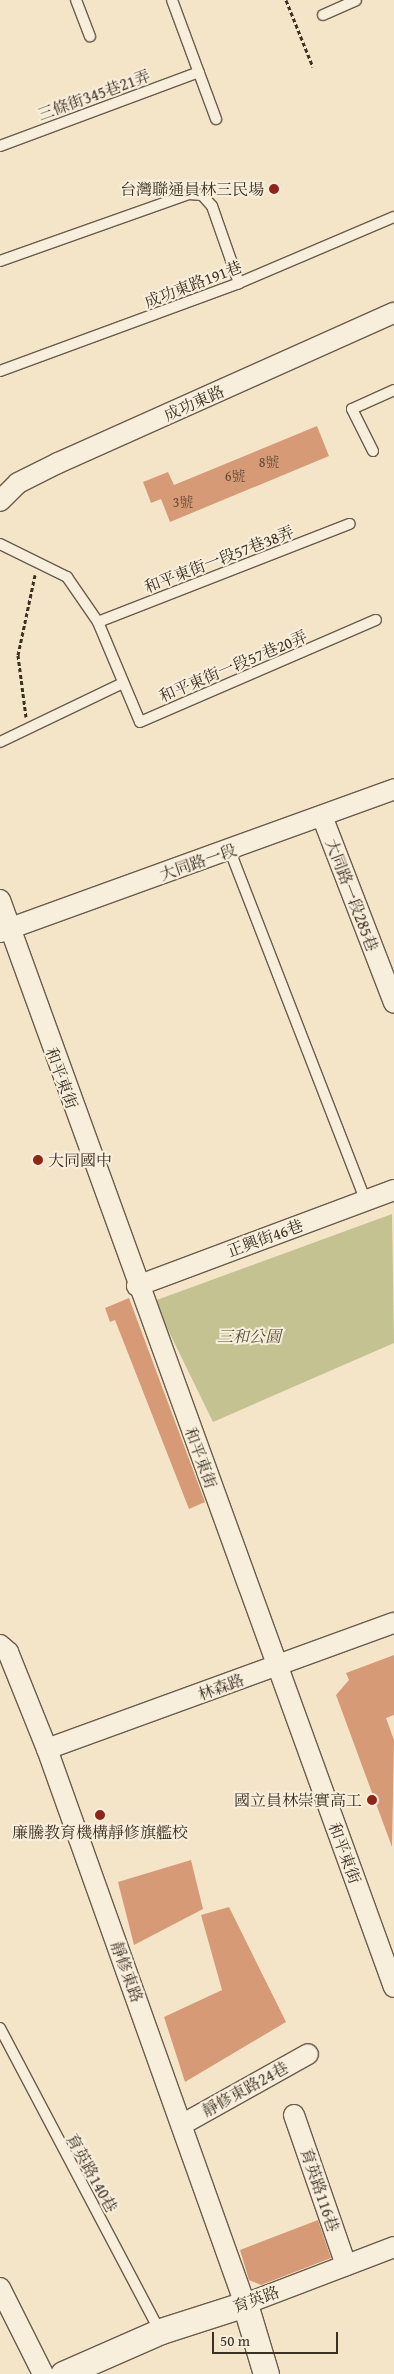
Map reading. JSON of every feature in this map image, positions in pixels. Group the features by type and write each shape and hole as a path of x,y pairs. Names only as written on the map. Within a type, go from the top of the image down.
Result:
{"street":[{"name":"成功東路","path":"0,501 18,483 58,463 394,313"},
{"name":"大同路一段","path":"4,931 230,851 394,789"},
{"name":"大同路一段285巷","path":"322,816 394,1003"},
{"name":"和平東街","path":"0,900 4,931 278,1667 394,1988"},
{"name":"正興街46巷","path":"137,1286 394,1190"},
{"name":"林森路","path":"47,1749 278,1667 394,1623"},
{"name":"靜修東路","path":"0,1645 8,1652 47,1749 183,2124 244,2304"},
{"name":"靜修東路24巷","path":"183,2124 308,2054"},
{"name":"育英路116巷","path":"294,2114 346,2265"},
{"name":"育英路","path":"63,2374 161,2331 244,2304 394,2247"},
{"path":"0,2288 43,2374"},
{"path":"244,2304 266,2374"}],"lane":[{"path":"76,0 90,36"},
{"path":"172,0 216,119"},
{"path":"323,15 356,0"},
{"name":"三條街345巷21弄","path":"0,146 199,72"},
{"path":"0,261 190,194 202,195 212,206 239,283"},
{"name":"成功東路191巷","path":"0,371 239,283 394,217"},
{"path":"373,451 352,409 394,390"},
{"name":"和平東街一段57巷38弄","path":"98,622 350,524"},
{"path":"0,544 38,560 67,577 98,622 123,683 0,742"},
{"name":"和平東街一段57巷20弄","path":"123,683 140,722 376,620"},
{"path":"230,851 366,1201"},
{"name":"育英路140巷","path":"0,2028 161,2331"}],"path":[{"path":"286,0 313,67"},
{"path":"27,728 18,655 38,560"}],"green space":[{"name":"三和公園","path":"392,1214 394,1343 213,1422 154,1301"}],"building":[{"path":"317,426 329,456 170,522 161,499 151,503 143,482 168,472 174,485"},
{"path":"129,1298 205,1502 189,1509 115,1320 110,1322 105,1308"},
{"path":"394,1655 394,1715 386,1718 394,1740 392,1847 336,1695 349,1680 346,1673"},
{"path":"191,1860 203,1909 134,1945 118,1882"},
{"path":"229,1907 286,2022 185,2082 164,2017 222,1990 201,1915"},
{"path":"318,2220 331,2258 261,2285 249,2280 240,2250"}],"place":[{"name":"台灣聯通員林三民場","path":"274,189"},
{"name":"大同國中","path":"38,1160"},
{"name":"國立員林崇實高工","path":"372,1800"},
{"name":"廉騰教育機構靜修旗艦校","path":"100,1815"}]}
